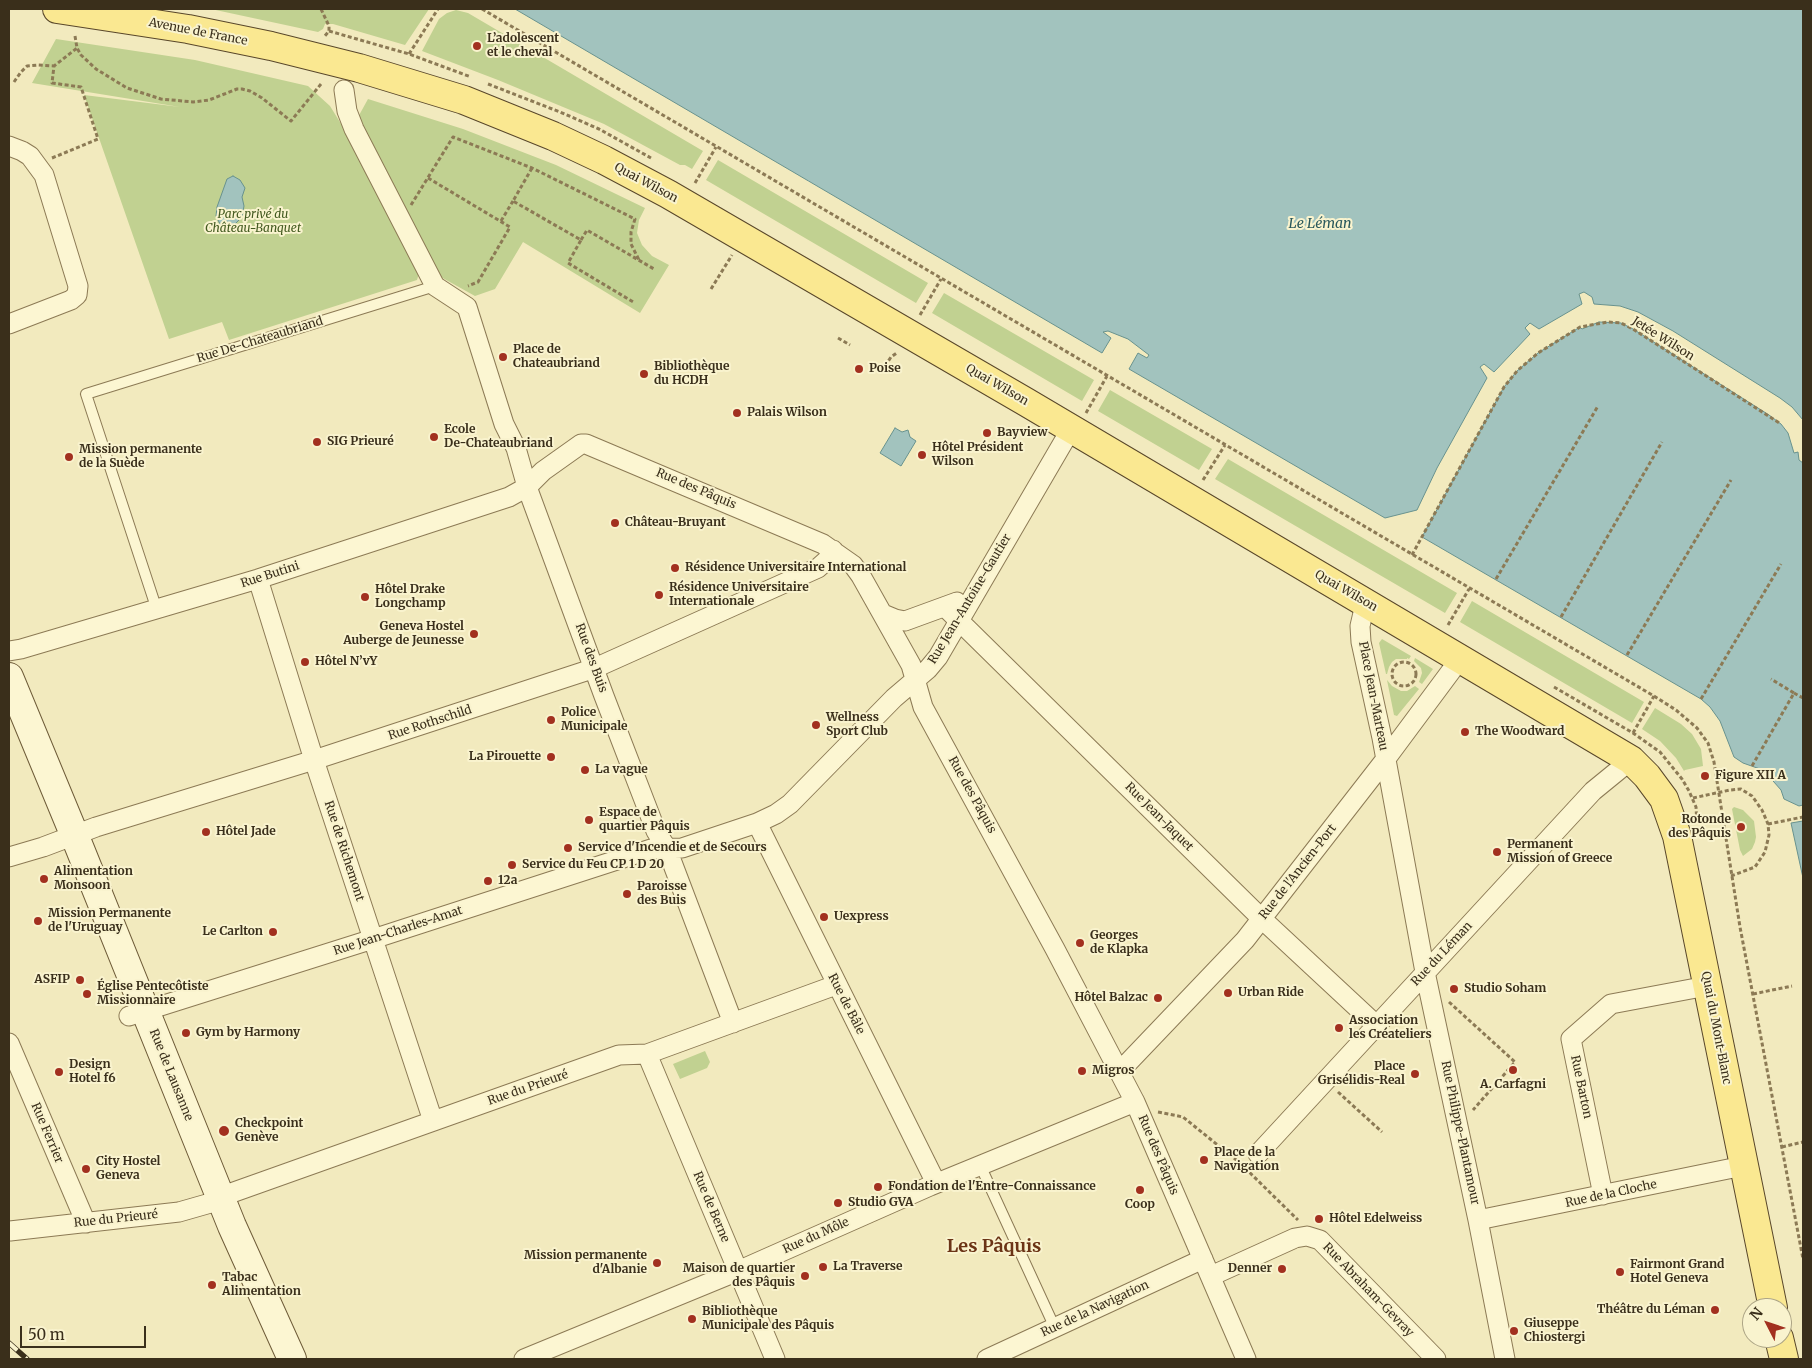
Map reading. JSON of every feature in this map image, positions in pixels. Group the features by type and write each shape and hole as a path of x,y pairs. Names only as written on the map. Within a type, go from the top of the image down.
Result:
{"main road":[{"name":"Avenue de France","path":"57,9 188,29 338,62"},
{"name":"Quai Wilson","path":"338,62 398,78 464,100 554,136 639,177 1079,420 1369,604 1631,760"},
{"path":"9,677 66,838 215,1201 274,1359"},
{"path":"9,720 66,838"},
{"name":"Quai du Mont-Blanc","path":"1631,760 1656,787 1664,799 1677,836 1771,1298"},
{"path":"215,1201 292,1359"}],"street":[{"path":"344,90 347,111 354,129 402,221 442,291 467,307 504,424 516,448 527,487"},
{"path":"9,146 30,156 38,164 44,175 78,286 77,295 71,300 9,324"},
{"name":"Rue Jean-Antoine-Gautier","path":"667,848 682,848 757,823 776,814 790,804 894,698 915,681 938,657 1079,420"},
{"name":"Rue des Pâquis","path":"527,487 543,471 582,444 586,444 794,532 833,550 853,565 883,614 911,666 923,707 1120,1071 1246,1359"},
{"name":"Rue Butini","path":"9,651 157,610 258,579 509,497 527,487"},
{"name":"Rue des Buis","path":"527,487 604,696 656,831 667,848 733,1023"},
{"name":"Rue Rothschild","path":"9,857 595,668 818,568 827,560 833,550"},
{"name":"Rue de Richemont","path":"258,579 314,760 433,1121"},
{"path":"883,614 905,621 975,594"},
{"name":"Place Jean-Marteau","path":"1369,604 1363,613 1360,626 1361,642 1385,760"},
{"name":"Rue Jean-Jaquet","path":"945,607 1262,919 1376,1025"},
{"name":"Rue de l'Ancien-Port","path":"1120,1071 1245,940 1385,760 1460,659"},
{"name":"Rue Philippe-Plantamour","path":"1385,760 1425,972 1478,1220 1505,1359"},
{"name":"Rue du Léman","path":"1251,1161 1593,791 1631,760"},
{"name":"Rue de Bâle","path":"757,823 936,1183"},
{"name":"Rue Jean-Charles-Amat","path":"137,1013 373,939 651,848 667,848"},
{"name":"Rue du Prieuré","path":"9,1231 179,1212 215,1201 619,1055 647,1054 836,985"},
{"name":"Rue Barton","path":"1603,1195 1571,1039 1611,1004 1707,986"},
{"name":"Rue Ferrier","path":"9,1043 86,1223"},
{"name":"Rue de Berne","path":"647,1054 775,1359"},
{"name":"Rue du Môle","path":"537,1357 738,1271 936,1183 1135,1102"},
{"name":"Rue de la Cloche","path":"1478,1220 1744,1166"},
{"name":"Rue Abraham-Gevray","path":"1211,1276 1295,1238 1308,1236 1320,1240 1436,1359"},
{"name":"Rue de la Navigation","path":"987,1359 1024,1352 1055,1328 1203,1259"}],"lane":[{"name":"Rue De-Chateaubriand","path":"157,610 86,394 442,291"},
{"path":"9,700 66,838"},
{"path":"980,1166 1055,1328"},
{"path":"215,1201 282,1359"}],"path":[{"path":"322,9 329,26 329,31"},
{"path":"409,54 438,9"},
{"path":"482,9 1654,696 1676,710 1698,728 1708,744 1714,762 1717,793 1731,876 1803,1259"},
{"path":"76,36 77,48 81,55 96,69 116,82 161,99 193,102 209,100 237,89 250,91 291,121 321,84"},
{"path":"14,82 20,72 27,66 54,66 77,48"},
{"path":"38,164 98,139 82,87 52,83 54,66"},
{"path":"402,221 452,137 532,168 634,219 631,244 639,260"},
{"path":"695,183 716,147"},
{"path":"501,221 532,168"},
{"path":"428,178 510,227 478,282 442,291"},
{"path":"512,201 581,240"},
{"path":"635,302 568,263 581,240 587,230 654,269"},
{"path":"711,289 732,255"},
{"path":"920,314 941,279"},
{"name":"Jetée Wilson","path":"1412,555 1504,386 1538,353 1580,327 1598,322 1621,323 1781,424"},
{"path":"838,338 850,345"},
{"path":"886,366 891,357 898,352"},
{"path":"1079,420 1107,376"},
{"path":"1496,578 1598,406"},
{"path":"1561,616 1662,442"},
{"path":"1203,480 1225,445"},
{"path":"1626,655 1731,480"},
{"path":"1700,699 1781,564"},
{"path":"1448,625 1469,589"},
{"path":"1404,662 1413,666 1416,676 1414,681 1404,686 1395,681 1392,676 1395,666 1404,662"},
{"path":"1771,679 1803,698"},
{"path":"1752,766 1794,693"},
{"path":"1633,733 1654,696"},
{"path":"1693,798 1736,789 1747,791 1757,801 1768,824 1767,845 1759,863 1752,869 1731,876"},
{"path":"1768,824 1803,817"},
{"path":"1753,994 1792,986"},
{"path":"1444,998 1515,1062 1469,1114"},
{"path":"1324,1080 1382,1132"},
{"path":"1153,1110 1183,1117 1251,1161 1306,1229 1308,1236"},
{"path":"1782,1147 1803,1142"}],"green space":[{"path":"211,9 429,9 405,45 333,24 325,24 323,29 318,32"},
{"path":"456,10 468,13 703,151 692,169 685,165 680,165 604,124 422,51 439,19 447,13"},
{"name":"Parc privé du Château-Banquet","path":"56,39 195,60 308,86 330,106 343,127 354,129 420,270 417,280 229,340 222,322 169,339 84,95 180,107 32,83"},
{"path":"368,99 463,129 556,165 645,208 639,220 637,233 642,245 652,256 669,265 640,313 523,242 495,289 475,296 439,276 357,119"},
{"path":"718,160 928,283 916,303 706,180"},
{"path":"944,293 1094,380 1082,401 932,313"},
{"path":"1110,390 1212,449 1199,470 1098,411"},
{"path":"1228,459 1457,593 1445,613 1215,479"},
{"path":"1472,601 1644,702 1632,723 1460,622"},
{"path":"1382,639 1411,656 1409,659 1396,659 1392,662 1387,674 1379,643"},
{"path":"1415,658 1433,669 1422,684 1419,682 1422,673 1421,668 1414,661"},
{"path":"1387,680 1392,686 1401,691 1407,691 1415,686 1419,689 1397,716 1394,715"},
{"path":"1655,708 1681,724 1692,734 1701,749 1703,766 1684,771 1676,758 1660,741 1642,729"},
{"path":"1734,807 1743,810 1754,821 1755,842 1752,849 1743,856 1740,850 1732,809"},
{"path":"705,1051 710,1062 707,1068 680,1079 673,1064"}],"water":[{"name":"Le Léman","path":"515,9 1803,9 1803,420 1792,407 1780,398 1673,331 1638,312 1620,306 1594,304 1592,297 1584,292 1579,294 1582,304 1539,329 1530,323 1525,328 1530,334 1494,372 1484,364 1480,367 1487,378 1437,468 1417,510 1385,518 1129,369 1138,353 1147,358 1149,355 1128,339 1108,331 1103,332 1111,338 1102,353"},
{"path":"233,176 240,180 245,188 242,197 244,206 242,217 233,226 227,228 220,224 216,216 217,207 227,179"},
{"path":"1599,322 1621,323 1633,329 1769,415 1781,424 1788,433 1794,453 1798,452 1799,460 1803,463 1803,805 1799,806 1784,799 1781,790 1766,773 1734,757 1720,721 1710,707 1701,699 1422,537 1504,387 1517,371 1538,353 1580,327 1582,329"},
{"path":"895,428 902,432 908,430 910,437 916,441 901,466 880,453"},
{"path":"1803,821 1803,878 1791,823"}],"railway":[{"path":"9,1343 27,1359"}],"place":[{"name":"L’adolescent et le cheval","path":"477,46"},
{"name":"Place de Chateaubriand","path":"503,357"},
{"name":"Poise","path":"859,369"},
{"name":"Bibliothèque du HCDH","path":"644,374"},
{"name":"Palais Wilson","path":"737,413"},
{"name":"Bayview","path":"987,433"},
{"name":"Ecole De-Chateaubriand","path":"434,437"},
{"name":"SIG Prieuré","path":"317,442"},
{"name":"Hôtel Président Wilson","path":"922,455"},
{"name":"Mission permanente de la Suède","path":"69,457"},
{"name":"Château-Bruyant","path":"615,523"},
{"name":"Résidence Universitaire International","path":"675,568"},
{"name":"Résidence Universitaire Internationale","path":"659,595"},
{"name":"Hôtel Drake Longchamp","path":"365,597"},
{"name":"Geneva Hostel Auberge de Jeunesse","path":"474,634"},
{"name":"Hôtel N’vY","path":"305,662"},
{"name":"Police Municipale","path":"551,720"},
{"name":"Wellness Sport Club","path":"816,725"},
{"name":"The Woodward","path":"1465,732"},
{"name":"La Pirouette","path":"551,757"},
{"name":"La vague","path":"585,770"},
{"name":"Figure XII A","path":"1705,776"},
{"name":"Espace de quartier Pâquis","path":"589,820"},
{"name":"Rotonde des Pâquis","path":"1741,827"},
{"name":"Hôtel Jade","path":"206,832"},
{"name":"Service d'Incendie et de Secours","path":"568,848"},
{"name":"Permanent Mission of Greece","path":"1497,852"},
{"name":"Service du Feu CP 1 D 20","path":"512,865"},
{"name":"Alimentation Monsoon","path":"44,879"},
{"name":"12a","path":"488,881"},
{"name":"Paroisse des Buis","path":"627,894"},
{"name":"Uexpress","path":"824,917"},
{"name":"Mission Permanente de l'Uruguay","path":"38,921"},
{"name":"Le Carlton","path":"273,932"},
{"name":"Georges de Klapka","path":"1080,943"},
{"name":"ASFIP","path":"80,980"},
{"name":"Studio Soham","path":"1454,989"},
{"name":"Urban Ride","path":"1228,993"},
{"name":"Église Pentecôtiste Missionnaire","path":"87,994"},
{"name":"Hôtel Balzac","path":"1158,998"},
{"name":"Association les Créateliers","path":"1339,1028"},
{"name":"Gym by Harmony","path":"186,1033"},
{"name":"A. Carfagni","path":"1513,1070"},
{"name":"Migros","path":"1082,1071"},
{"name":"Design Hotel f6","path":"59,1072"},
{"name":"Place Grisélidis-Real","path":"1415,1074"},
{"name":"Checkpoint Genève","path":"224,1131"},
{"name":"Place de la Navigation","path":"1204,1160"},
{"name":"City Hostel Geneva","path":"86,1169"},
{"name":"Fondation de l'Entre-Connaissance","path":"878,1187"},
{"name":"Coop","path":"1140,1190"},
{"name":"Studio GVA","path":"838,1203"},
{"name":"Hôtel Edelweiss","path":"1319,1219"},
{"name":"Mission permanente d'Albanie","path":"657,1263"},
{"name":"La Traverse","path":"823,1267"},
{"name":"Denner","path":"1282,1269"},
{"name":"Fairmont Grand Hotel Geneva","path":"1620,1272"},
{"name":"Maison de quartier des Pâquis","path":"805,1276"},
{"name":"Tabac Alimentation","path":"212,1285"},
{"name":"Théâtre du Léman","path":"1715,1310"},
{"name":"Bibliothèque Municipale des Pâquis","path":"692,1319"},
{"name":"Giuseppe Chiostergi","path":"1514,1331"}],"district":[{"name":"Les Pâquis","path":"994,1247"}]}
